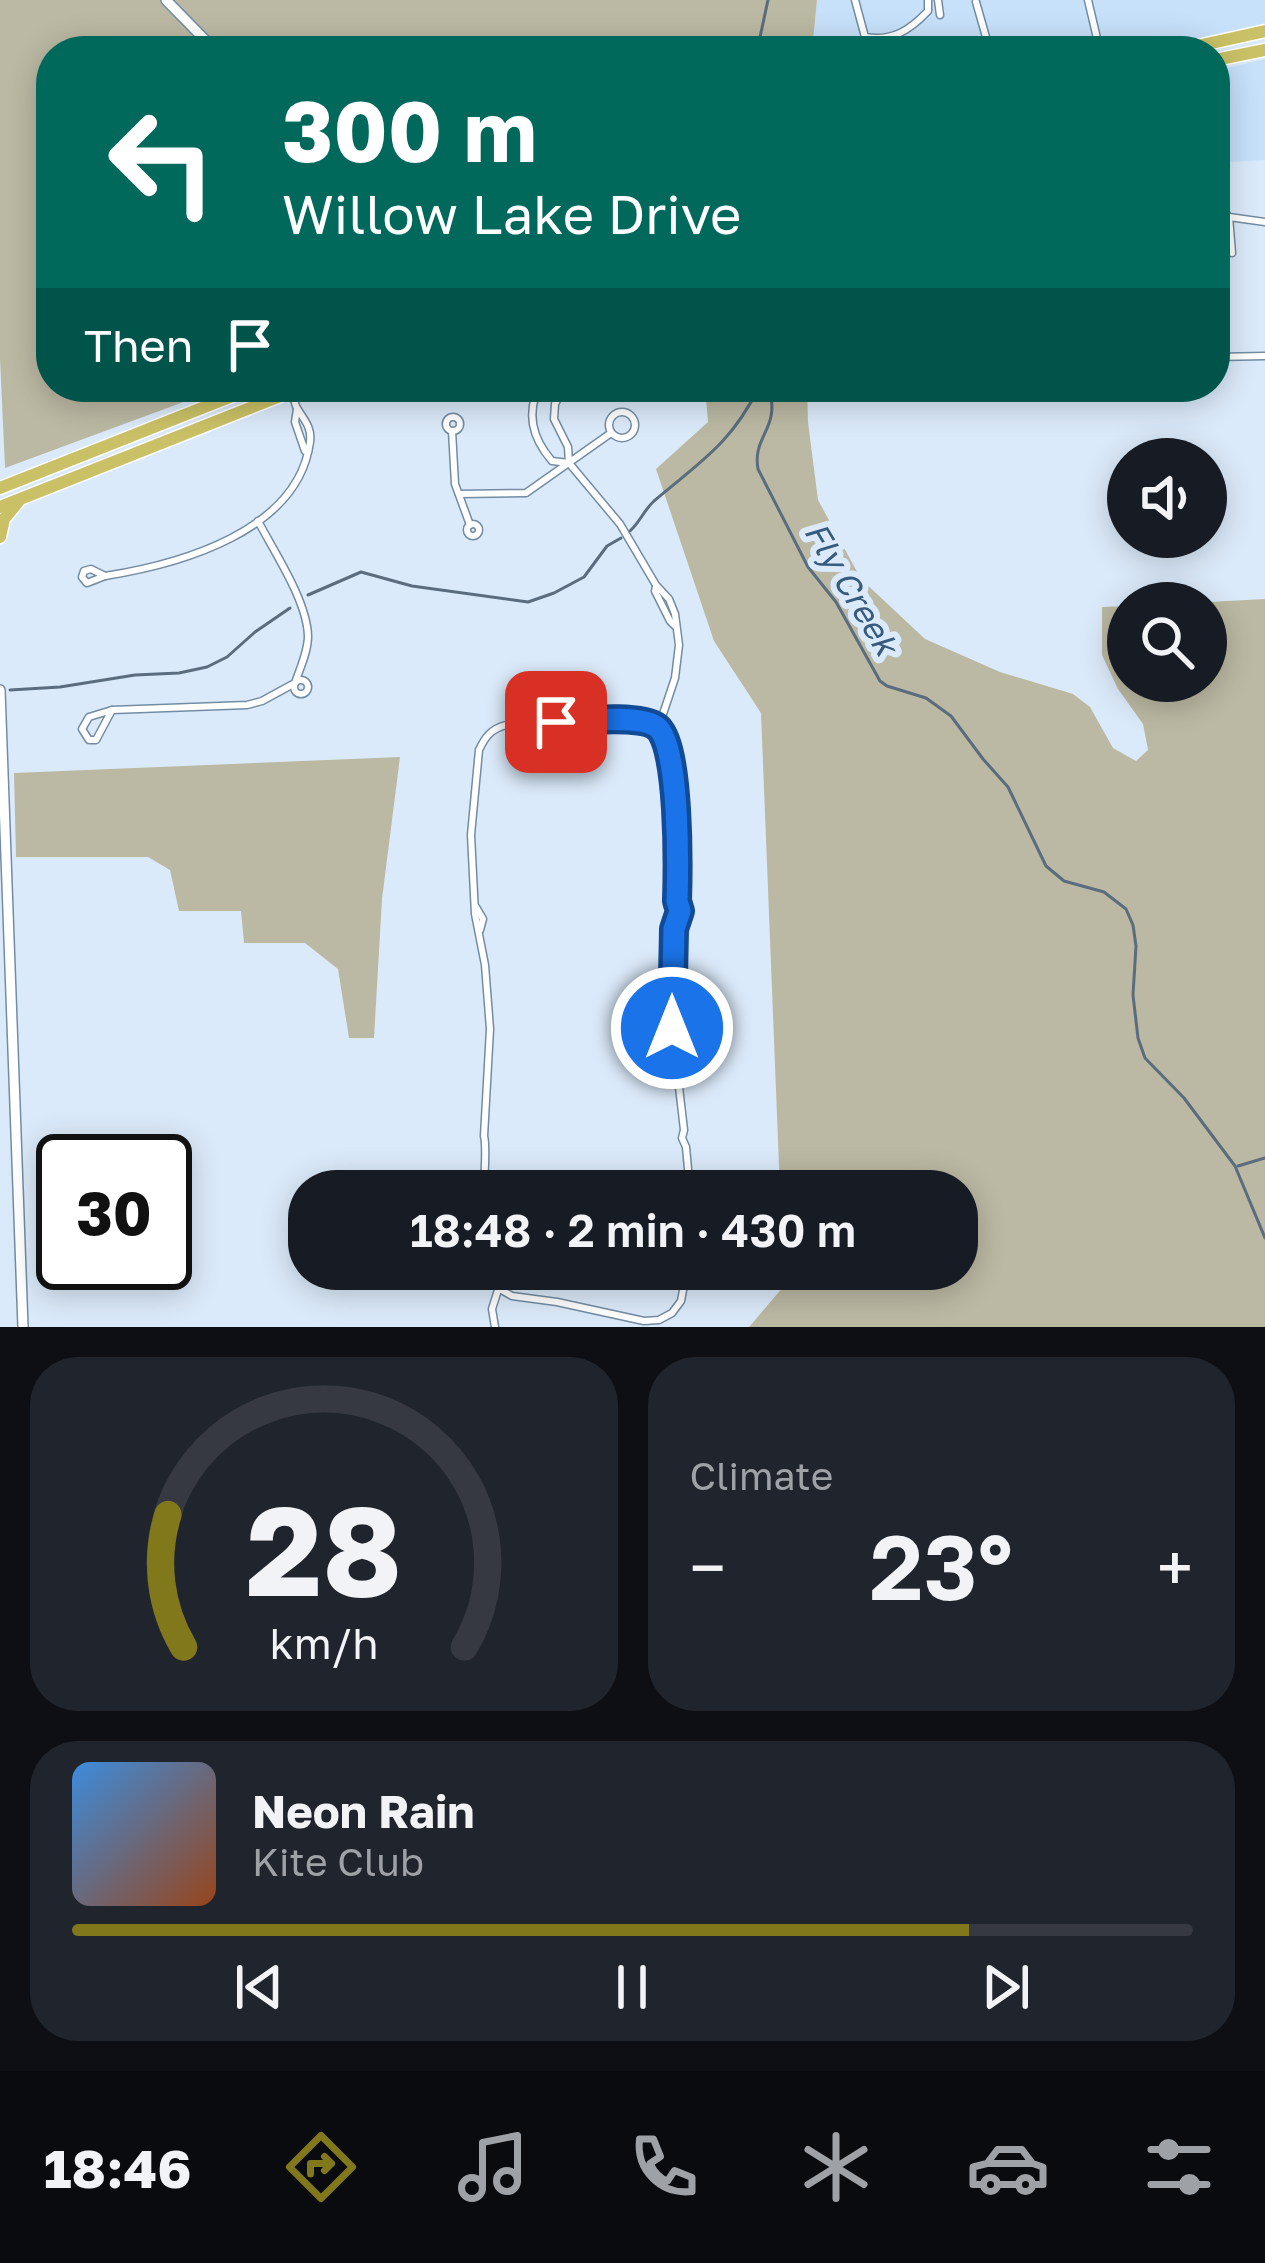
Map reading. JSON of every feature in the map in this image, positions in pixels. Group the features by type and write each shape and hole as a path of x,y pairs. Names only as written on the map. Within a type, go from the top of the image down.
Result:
{"main road":[{"path":"166,0 201,36"},
{"path":"1230,38 1258,32 1260,51 1230,56"},
{"path":"0,488 217,402"},
{"path":"0,507 260,402"},
{"path":"0,537 4,519 21,499"},
{"path":"0,689 23,1327"}],"street":[{"path":"855,0 865,36"},
{"path":"899,36 928,11 928,0"},
{"path":"938,0 940,15"},
{"path":"1088,0 1096,36"},
{"path":"976,2 986,36"},
{"path":"1230,217 1265,222"},
{"path":"1230,229 1232,253"},
{"path":"1230,357 1265,356"},
{"path":"104,576 143,570 234,537 291,493 302,475 306,453 295,422 296,402"},
{"path":"532,402 537,440 552,461 568,463"},
{"path":"483,1170 490,1029 479,930 483,919 476,907 471,835 479,750 496,728 518,723 654,724 660,720 675,678 679,645 673,607 620,524 568,463 568,447 554,418 557,402"},
{"path":"627,412 634,419 633,432 627,437 611,433 608,424 615,413 627,412"},
{"path":"452,430 455,484 470,525"},
{"path":"459,494 526,494 611,433"},
{"path":"112,710 95,740 83,736 89,717 112,710 247,705 295,683 308,632 295,594 258,521"},
{"path":"654,724 668,747 678,831 680,911 675,921 672,1028 688,1170"},
{"path":"495,1327 497,1290"},
{"path":"501,1290 644,1321 672,1313 683,1290"},
{"path":"493,1316 507,1294"}],"shaded area":[{"path":"0,0 817,0 813,36 36,36 36,402 183,402 5,468 0,359"},
{"path":"817,0 1265,0 1265,24 1211,36 814,36"},
{"path":"1265,59 1265,160 1230,162 1230,67"},
{"path":"706,402 807,402 818,500 861,579 925,639 1000,672 1073,694 1090,707 1113,748 1136,761 1148,750 1143,724 1127,702 1227,702 1227,601 1265,599 1265,1327 749,1327 781,1290 978,1290 978,1170 779,1170 761,713 714,641 656,469 708,422"},
{"path":"1102,607 1107,607 1107,666 1102,655"},
{"path":"400,757 382,899 374,1038 349,1038 338,969 305,943 244,943 241,911 179,911 170,870 148,857 16,857 14,773"}],"waterway":[{"name":"Fly Creek","path":"760,36 768,0"},
{"path":"630,531 654,501 726,438 751,402"},
{"name":"Fly Creek","path":"772,402 758,469 808,567 836,602 880,681 926,698 951,716 1008,787 1046,866 1064,881 1104,892 1126,909 1136,946 1133,995 1145,1058 1184,1098 1235,1166 1265,1238"},
{"path":"308,595 361,572 412,586 528,602 584,577 607,546 621,538"},
{"path":"10,690 207,667 290,608"},
{"path":"1238,1166 1265,1158"}],"route":[{"path":"556,722 654,724 668,747 678,831 680,911 674,929 672,1028"}]}
